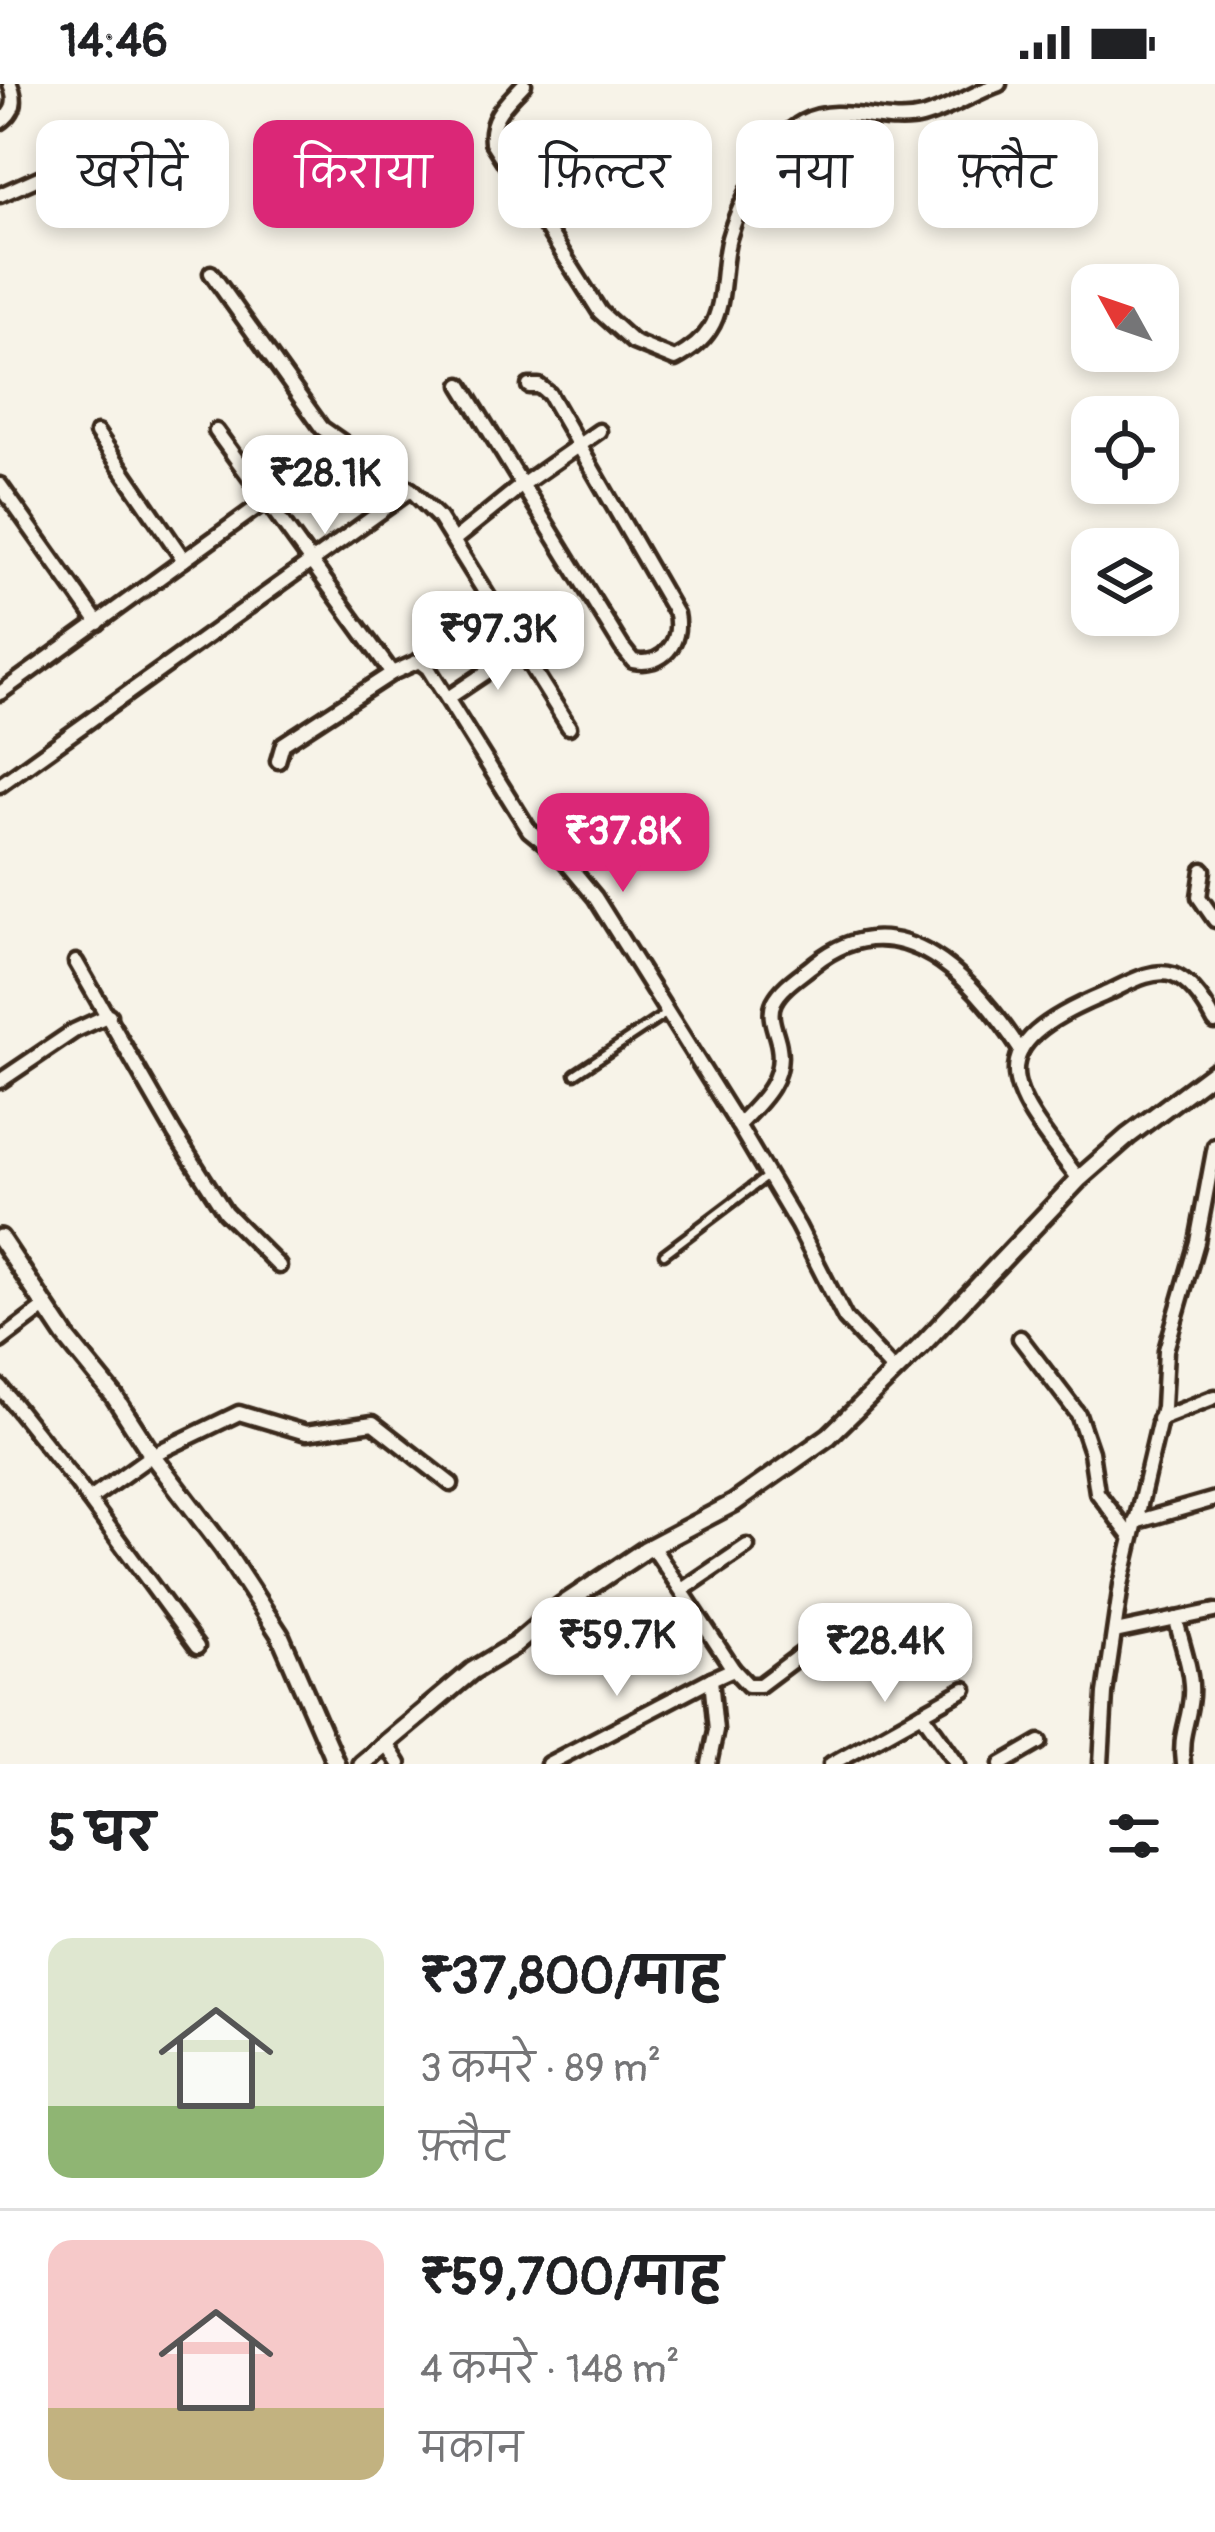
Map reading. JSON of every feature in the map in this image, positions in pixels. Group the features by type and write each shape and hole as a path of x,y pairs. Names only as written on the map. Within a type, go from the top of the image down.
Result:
{"street":[{"path":"0,122 16,100 10,84"},
{"path":"524,84 496,116 490,127 492,142 600,312 633,342 675,359 709,333 716,319 729,238 764,165 790,130 819,116 843,113 893,120 922,117 1000,84"},
{"path":"0,195 36,179"},
{"path":"211,273 307,408 343,445 411,490 454,540 569,727"},
{"path":"461,385 633,661 652,661 671,650 677,637 676,614 549,394 530,386"},
{"path":"217,431 392,673"},
{"path":"454,540 522,484 599,431"},
{"path":"98,433 184,560"},
{"path":"3,686 343,445"},
{"path":"0,485 98,622"},
{"path":"0,785 411,490"},
{"path":"448,698 521,649"},
{"path":"278,761 284,744 392,673 419,661 428,668 521,818 587,886 738,1125 845,1318 895,1372"},
{"path":"1203,870 1199,897 1215,920"},
{"path":"738,1125 766,1096 780,1065 771,1011 774,1002 839,947 882,939 904,942 934,956 960,973 1021,1051"},
{"path":"76,962 225,1212 279,1266"},
{"path":"1078,1179 1029,1114 1017,1086 1021,1051 1054,1016 1154,974 1178,977 1215,1022"},
{"path":"0,1081 74,1031 109,1015"},
{"path":"361,1764 472,1671 515,1645 560,1606 652,1546 734,1503 829,1436 1078,1179 1215,1071"},
{"path":"1101,1764 1105,1694 1132,1537 1159,1419 1166,1350 1197,1242 1215,1146"},
{"path":"0,1238 280,1635 336,1764"},
{"path":"0,1341 45,1307"},
{"path":"1019,1338 1078,1414 1097,1492 1132,1537"},
{"path":"0,1387 197,1647"},
{"path":"1159,1419 1215,1397"},
{"path":"89,1500 152,1455 239,1413 306,1433 373,1423 451,1484"},
{"path":"1135,1522 1215,1499"},
{"path":"652,1546 748,1685 760,1685 804,1652"},
{"path":"682,1590 747,1546"},
{"path":"1115,1632 1215,1611"},
{"path":"1176,1619 1191,1688 1181,1732 1184,1764"},
{"path":"548,1764 734,1669"},
{"path":"709,1764 716,1730 711,1679"},
{"path":"831,1764 965,1689"},
{"path":"922,1713 958,1764"},
{"path":"1002,1764 1040,1742"},
{"path":"387,1745 399,1764"}],"lane":[{"path":"575,1074 670,1012"},
{"path":"664,1254 768,1176"}]}
